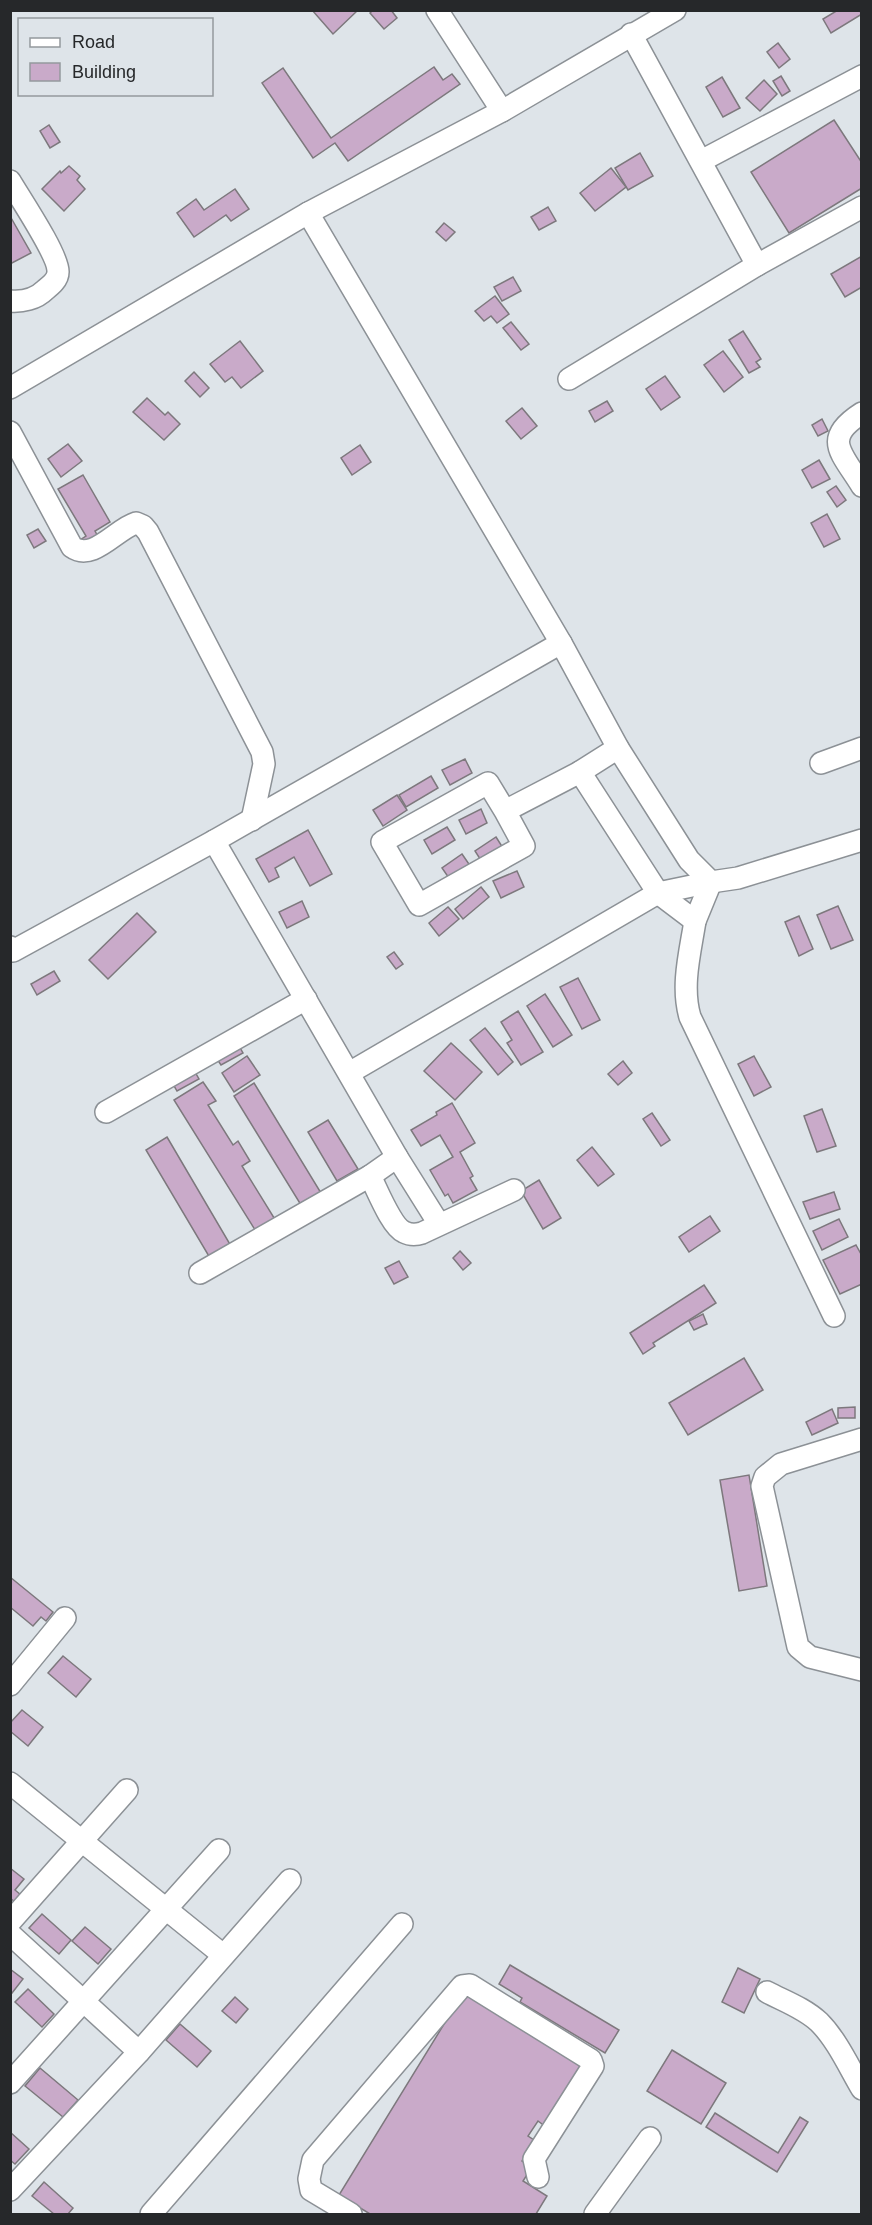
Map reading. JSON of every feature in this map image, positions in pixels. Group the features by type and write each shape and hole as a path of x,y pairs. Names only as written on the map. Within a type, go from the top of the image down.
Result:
{"street":[{"path":"437,10 502,111"},
{"path":"10,388 308,213 502,111 675,10"},
{"path":"632,34 757,265"},
{"path":"701,161 861,76"},
{"path":"10,181 54,256 58,272 54,282 41,294 21,302 10,301"},
{"path":"569,379 757,265 861,207"},
{"path":"308,213 561,643 618,748 689,860 711,882"},
{"path":"861,414 846,424 838,434 837,445 861,486"},
{"path":"10,432 72,547 77,551 90,550 136,523 143,526 147,532 262,752 264,764 252,820"},
{"path":"11,950 252,820 561,643"},
{"path":"505,811 580,772 618,748"},
{"path":"821,763 861,748"},
{"path":"580,772 658,893 695,921"},
{"path":"488,783 505,811 524,846 419,905 382,842 488,783"},
{"path":"349,1073 658,893 738,878 861,840"},
{"path":"214,841 439,1224"},
{"path":"711,882 695,921 685,995 690,1017 834,1316"},
{"path":"106,1112 306,999"},
{"path":"200,1273 370,1176 398,1157"},
{"path":"370,1176 395,1223 403,1232 416,1234 514,1190"},
{"path":"861,1438 781,1464 765,1477 762,1486 798,1647 810,1658 861,1670"},
{"path":"10,1685 65,1618"},
{"path":"10,1783 223,1956"},
{"path":"10,1922 127,1790"},
{"path":"10,2083 219,1850"},
{"path":"10,2190 139,2052 290,1880"},
{"path":"151,2214 402,1924"},
{"path":"10,1934 139,2052"},
{"path":"351,2214 311,2190 309,2179 313,2160 462,1986 470,1985 591,2060 593,2066 534,2160 538,2177"},
{"path":"766,1992 801,2009 819,2022 861,2089"},
{"path":"595,2214 650,2138"}],"building":[{"path":"312,10 358,10 333,34"},
{"path":"373,10 391,10 397,18 384,29 370,13"},
{"path":"838,10 859,10 862,14 831,33 823,19"},
{"path":"778,43 790,59 779,68 767,52"},
{"path":"434,67 443,80 452,74 460,84 348,161 335,143 313,158 262,83 283,68 331,138"},
{"path":"781,76 790,91 782,96 773,81"},
{"path":"722,77 740,108 723,117 706,87"},
{"path":"764,80 777,94 760,111 746,98"},
{"path":"834,120 862,163 862,188 789,233 751,172"},
{"path":"49,125 60,142 50,148 40,131"},
{"path":"640,153 653,176 628,190 615,168"},
{"path":"69,166 80,176 77,180 85,189 64,211 42,189 60,171 61,173"},
{"path":"611,168 626,187 595,211 580,193"},
{"path":"235,189 249,209 231,221 226,215 194,237 177,213 196,199 204,210"},
{"path":"548,207 556,221 539,230 531,217"},
{"path":"10,216 31,253 10,264"},
{"path":"444,223 455,232 446,241 436,232"},
{"path":"862,256 862,287 845,297 831,274"},
{"path":"513,277 521,291 502,301 494,287"},
{"path":"495,296 509,314 497,323 491,316 484,321 475,311"},
{"path":"511,322 529,344 521,350 503,328"},
{"path":"743,331 761,359 756,362 760,367 749,373 729,340"},
{"path":"240,341 263,371 241,388 232,377 225,382 210,364"},
{"path":"723,351 743,377 724,392 704,365"},
{"path":"194,372 209,388 200,397 185,381"},
{"path":"665,376 680,397 661,410 646,389"},
{"path":"147,398 165,415 168,412 180,424 164,440 133,412"},
{"path":"607,401 613,411 595,422 589,411"},
{"path":"522,408 537,426 521,439 506,421"},
{"path":"822,419 828,431 818,436 812,425"},
{"path":"68,444 82,461 61,477 48,459"},
{"path":"360,445 371,462 352,475 341,458"},
{"path":"819,460 830,479 812,488 802,470"},
{"path":"83,475 110,522 95,531 100,540 85,549 80,540 86,536 58,489"},
{"path":"836,486 846,500 837,507 827,492"},
{"path":"827,514 840,539 824,547 811,523"},
{"path":"38,529 46,541 34,548 27,535"},
{"path":"465,759 472,773 450,785 442,770"},
{"path":"431,776 438,788 406,807 399,795"},
{"path":"397,795 407,810 383,826 373,810"},
{"path":"481,809 487,823 466,834 459,820"},
{"path":"447,827 455,840 432,854 424,840"},
{"path":"308,830 332,874 310,886 294,857 275,868 279,877 269,882 256,859"},
{"path":"496,837 503,848 482,862 475,851"},
{"path":"462,854 471,867 451,881 442,868"},
{"path":"517,871 524,887 501,898 493,881"},
{"path":"481,887 489,897 463,919 455,909"},
{"path":"302,901 309,917 287,928 279,912"},
{"path":"838,906 853,940 831,949 817,915"},
{"path":"448,907 459,919 439,936 429,923"},
{"path":"137,913 156,932 108,979 89,960"},
{"path":"799,916 813,949 799,956 785,922"},
{"path":"394,952 403,964 396,969 387,957"},
{"path":"54,971 60,981 37,995 31,984"},
{"path":"578,978 600,1020 582,1029 560,987"},
{"path":"545,994 572,1035 553,1047 527,1006"},
{"path":"518,1011 543,1052 521,1065 507,1043 512,1040 501,1022"},
{"path":"485,1028 513,1062 498,1075 470,1040"},
{"path":"451,1043 482,1072 455,1100 424,1071"},
{"path":"239,1046 243,1053 221,1065 217,1059"},
{"path":"247,1056 260,1075 234,1092 222,1073"},
{"path":"754,1056 771,1087 754,1096 738,1064"},
{"path":"623,1061 632,1073 618,1085 608,1074"},
{"path":"195,1072 199,1079 177,1091 173,1084"},
{"path":"203,1082 216,1101 208,1105 233,1145 238,1141 250,1161 242,1166 276,1221 257,1233 174,1100"},
{"path":"254,1083 321,1193 301,1205 234,1096"},
{"path":"452,1103 475,1143 460,1152 473,1176 470,1178 477,1190 453,1203 448,1194 445,1196 430,1170 453,1157 440,1135 421,1146 411,1130"},
{"path":"822,1109 836,1146 817,1152 804,1116"},
{"path":"652,1113 670,1140 661,1146 643,1119"},
{"path":"328,1120 358,1169 337,1181 308,1132"},
{"path":"167,1137 231,1246 210,1258 146,1150"},
{"path":"592,1147 614,1174 598,1186 577,1160"},
{"path":"539,1180 561,1218 543,1229 521,1191"},
{"path":"834,1192 840,1209 810,1219 803,1202"},
{"path":"710,1216 720,1231 689,1252 679,1237"},
{"path":"839,1219 848,1237 822,1250 813,1231"},
{"path":"856,1245 862,1256 862,1284 840,1294 823,1260"},
{"path":"460,1251 471,1263 463,1270 453,1258"},
{"path":"399,1261 408,1277 394,1284 385,1268"},
{"path":"704,1285 716,1303 653,1343 655,1346 643,1354 630,1333"},
{"path":"703,1314 707,1324 694,1330 689,1321"},
{"path":"744,1358 763,1390 688,1435 669,1403"},
{"path":"855,1407 855,1418 838,1418 838,1408"},
{"path":"832,1409 838,1423 812,1435 806,1422"},
{"path":"749,1475 767,1586 739,1591 720,1480"},
{"path":"10,1577 53,1612 46,1621 41,1617 33,1626 10,1607"},
{"path":"63,1656 91,1679 76,1697 48,1673"},
{"path":"22,1710 43,1727 28,1746 10,1731 10,1723"},
{"path":"10,1868 24,1879 15,1890 21,1895 15,1902 10,1898"},
{"path":"42,1914 71,1940 59,1954 29,1928"},
{"path":"85,1927 111,1949 98,1964 72,1941"},
{"path":"510,1965 619,2030 605,2053 520,2002 522,1998 499,1984"},
{"path":"738,1968 760,1979 744,2013 722,2002"},
{"path":"10,1969 23,1979 12,1993 10,1992"},
{"path":"28,1989 54,2014 42,2027 15,2002"},
{"path":"465,1990 588,2066 546,2127 538,2121 528,2136 534,2140 522,2161 532,2167 523,2181 547,2196 536,2214 370,2214 339,2195"},
{"path":"235,1997 248,2009 236,2023 222,2011"},
{"path":"180,2024 211,2051 197,2067 166,2040"},
{"path":"672,2050 726,2083 701,2124 647,2091"},
{"path":"40,2068 78,2100 63,2117 25,2086"},
{"path":"715,2113 778,2153 800,2117 808,2122 777,2172 706,2127"},
{"path":"10,2132 29,2149 15,2164 10,2160"},
{"path":"44,2182 73,2208 68,2214 54,2214 32,2196"}]}
